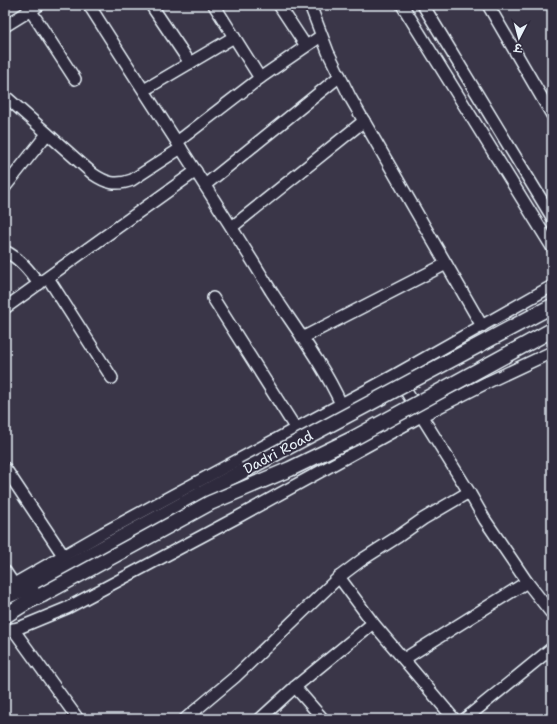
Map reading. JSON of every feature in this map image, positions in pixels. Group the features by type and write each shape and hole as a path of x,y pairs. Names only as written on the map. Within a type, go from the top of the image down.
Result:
{"street":[{"path":"89,5 324,372 341,404"},
{"path":"152,5 190,63"},
{"path":"214,5 260,78"},
{"path":"279,5 306,46"},
{"path":"310,5 321,36 364,122 482,326"},
{"path":"402,5 552,247"},
{"path":"423,5 552,216"},
{"path":"488,5 552,115"},
{"path":"5,26 32,7 75,79"},
{"path":"5,96 93,174 110,184 117,184 132,180 179,145 260,78 321,36"},
{"path":"144,90 234,37"},
{"path":"205,185 340,76"},
{"path":"232,227 364,122"},
{"path":"5,187 47,134"},
{"path":"5,308 196,171"},
{"path":"5,251 15,256 44,281 112,378"},
{"path":"302,338 446,264"},
{"path":"5,571 16,587 63,555 395,375 552,286"},
{"path":"213,298 296,429"},
{"name":"Dadri Road","path":"5,597 16,587 38,583 245,470 552,306"},
{"name":"Dadri Road","path":"5,616 28,602 210,504 290,469 354,438 552,330"},
{"path":"78,719 9,630 67,608 236,518 421,416 552,352"},
{"path":"395,375 485,520 527,582 552,614"},
{"path":"5,468 63,555"},
{"path":"185,719 235,677 339,577 423,519 469,492"},
{"path":"339,577 373,623 454,719"},
{"path":"404,659 527,582"},
{"path":"260,719 295,687 373,623"},
{"path":"465,719 552,648"},
{"path":"295,687 323,719"}]}
